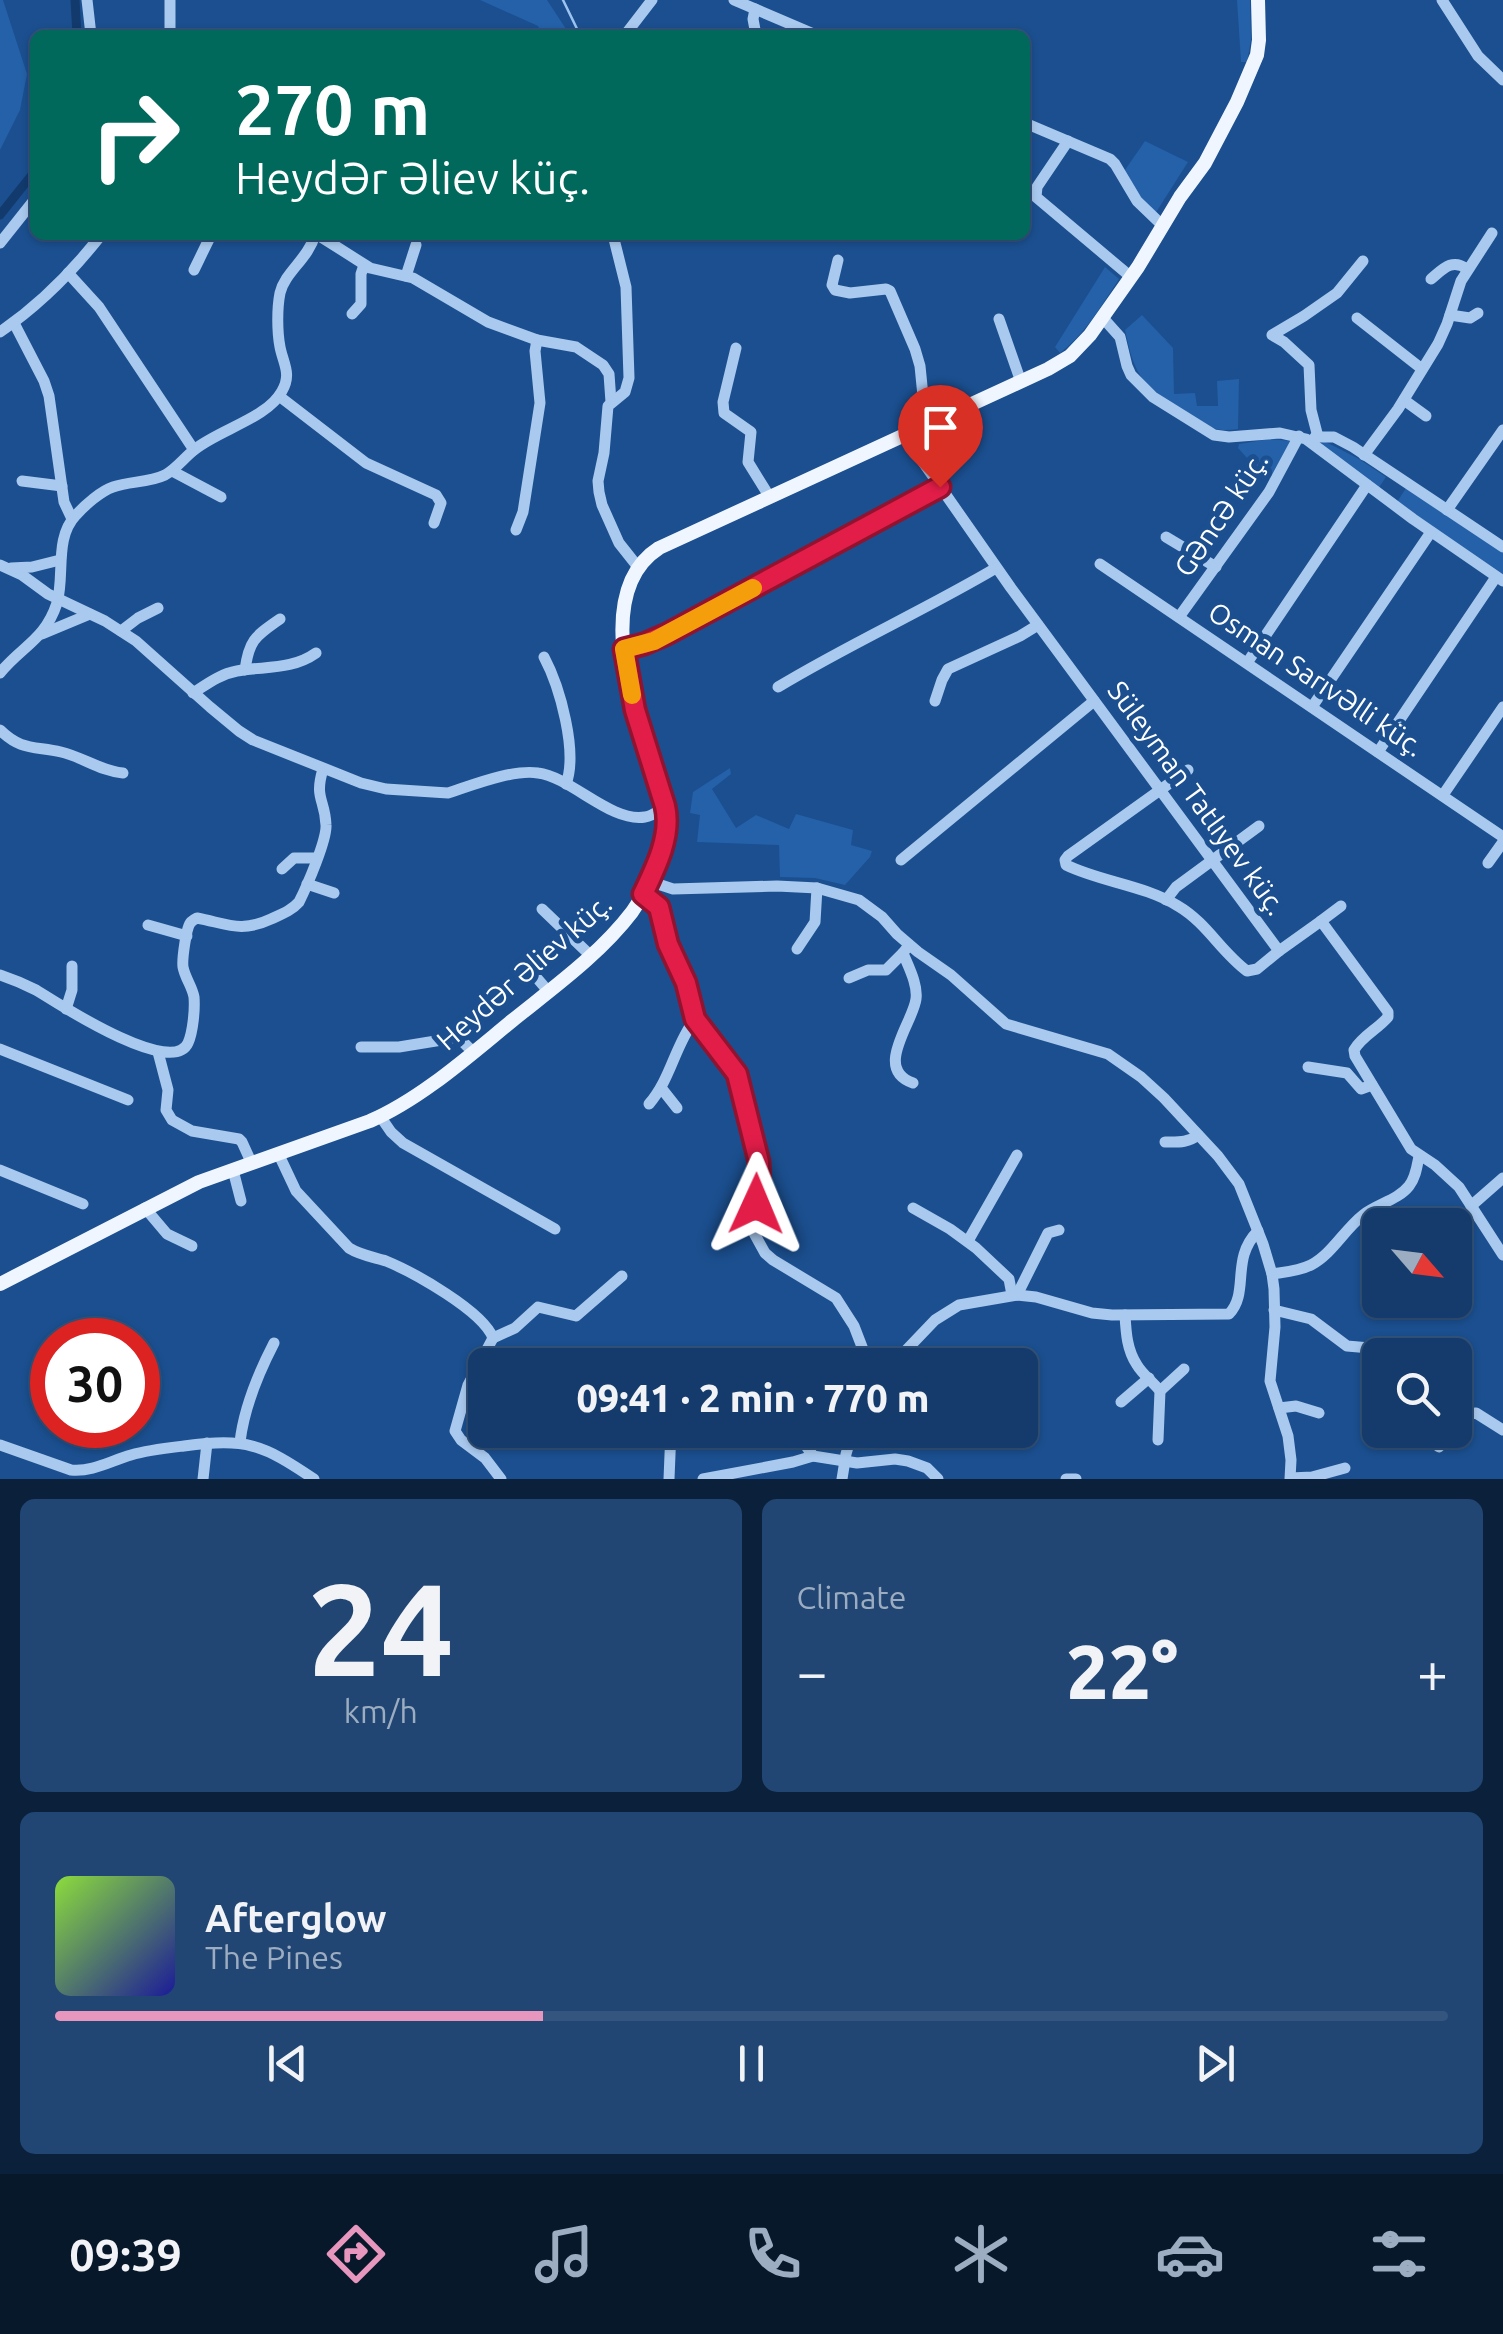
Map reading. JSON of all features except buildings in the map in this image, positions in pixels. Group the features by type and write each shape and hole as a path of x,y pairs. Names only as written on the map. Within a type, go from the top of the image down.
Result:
{"main road":[{"path":"1180,197 1244,70 1250,36 1250,0"},
{"path":"638,567 659,548 1070,356 1104,318 1205,163 1252,70 1259,40 1258,0"},
{"name":"Heydər Əliev küç.","path":"0,1284 199,1182 380,1116 404,1103 548,992 630,916 646,887 667,830 665,806 635,710 624,649 624,599 638,567"}],"street":[{"path":"87,0 90,30"},
{"path":"170,0 170,30"},
{"path":"629,30 652,0"},
{"path":"734,0 804,30"},
{"path":"1442,0 1478,56 1503,80"},
{"path":"755,9 755,30"},
{"path":"1030,125 1116,164 1137,201 1162,225"},
{"path":"1068,141 1037,187 1036,197 1131,278"},
{"path":"0,244 30,205"},
{"path":"1364,454 1404,400 1443,334 1467,269 1492,234"},
{"path":"0,332 68,273 97,240"},
{"path":"194,270 209,240"},
{"path":"42,634 58,599 60,560 72,519 112,487 172,471 194,450 279,396 287,370 279,342 280,292 314,240"},
{"path":"325,240 379,271 426,285 488,322 538,340 576,347 603,366 611,382 611,402 605,421 598,492 619,543 638,567"},
{"path":"611,402 625,392 629,378 626,287 615,240"},
{"path":"406,276 416,245"},
{"path":"838,260 832,284 835,290 890,291 915,349 923,396 934,420"},
{"path":"1308,437 1312,410 1309,365 1272,335 1337,292 1363,262"},
{"path":"1431,280 1454,263 1467,269"},
{"path":"352,314 362,304 364,264"},
{"path":"68,273 99,308 194,450"},
{"path":"1450,315 1470,318 1478,313"},
{"path":"1104,318 1120,337 1127,366 1142,388 1206,432 1229,438 1280,434 1334,437 1503,547"},
{"path":"1357,318 1422,369"},
{"path":"999,319 1020,382"},
{"path":"14,323 44,381 64,502 72,519"},
{"path":"516,530 523,512 540,404 538,340"},
{"path":"736,348 722,408 726,416 751,432 748,462 769,496"},
{"path":"279,396 366,463 436,495 440,503 434,523"},
{"path":"1404,400 1426,416"},
{"path":"1448,510 1503,430"},
{"name":"Süleyman Tatlıyev küç.","path":"907,432 922,462 996,568 1279,950 1322,921 1388,1012 1384,1022 1354,1050 1411,1149 1448,1175 1503,1255"},
{"path":"1308,437 1367,486 1500,579 1378,752"},
{"name":"Gəncə küç.","path":"1179,617 1308,437"},
{"path":"172,471 220,497"},
{"path":"22,481 62,486"},
{"path":"1247,663 1367,486"},
{"path":"624,649 667,634 940,487"},
{"path":"1312,707 1432,532"},
{"path":"1166,536 1216,567"},
{"path":"4,566 32,568 60,560"},
{"name":"Osman Sarıvəlli küç.","path":"1100,564 1503,839"},
{"path":"4,566 58,599 121,630 245,736 323,769 386,789 437,794 521,772 546,774 607,808 636,818 654,814 665,806"},
{"path":"778,687 996,568"},
{"path":"121,630 158,608"},
{"path":"0,673 42,634 90,614"},
{"path":"245,670 255,637 280,618"},
{"path":"936,701 948,669 1038,624"},
{"path":"193,693 224,675 292,666 316,653"},
{"path":"544,657 568,734 570,772 566,784"},
{"path":"901,860 1094,701"},
{"path":"1443,795 1503,707"},
{"path":"0,730 22,746 60,752 101,770 124,773"},
{"path":"0,975 33,989 102,1030 158,1052 183,1050 189,1042 194,1002 182,962 188,926 198,918 238,928 255,926 300,902 326,832 318,790 323,769"},
{"path":"1188,770 1065,860 1069,867 1166,900 1206,926 1247,971 1279,950"},
{"path":"1166,900 1176,888 1259,826"},
{"path":"1488,863 1503,839"},
{"path":"282,869 294,858 317,858"},
{"path":"307,884 334,893"},
{"path":"646,887 817,888 859,900 869,906 906,949 951,975 1006,1024 1094,1049 1121,1062 1164,1098 1198,1134 1238,1184 1258,1231 1272,1274 1270,1381 1288,1436 1291,1478 1345,1468"},
{"path":"646,887 659,907 695,1019 737,1074 759,1162 760,1189 754,1222 757,1242 773,1260 836,1298 862,1348"},
{"path":"797,950 815,922 817,888"},
{"path":"1322,921 1341,906"},
{"path":"542,909 590,956"},
{"path":"148,925 187,936"},
{"path":"849,978 868,970 886,970 906,949"},
{"path":"906,949 916,997 896,1053 900,1075 913,1083"},
{"path":"66,1009 72,990 72,966"},
{"path":"530,970 548,992"},
{"path":"649,1104 662,1089 695,1019"},
{"path":"361,1047 399,1048 454,1038 473,1052"},
{"path":"0,1050 128,1100"},
{"path":"158,1052 168,1090 166,1110 172,1120 192,1130 238,1139 252,1164"},
{"path":"1308,1067 1347,1074 1361,1089 1372,1085"},
{"path":"662,1089 677,1108"},
{"path":"380,1116 404,1142 555,1229"},
{"path":"1164,1142 1185,1142 1198,1134"},
{"path":"279,1154 296,1191 349,1248 398,1267 459,1302 484,1322 493,1338"},
{"path":"968,1241 1017,1155"},
{"path":"1272,1274 1300,1270 1322,1258 1358,1218 1409,1187 1419,1156"},
{"path":"0,1170 83,1204"},
{"path":"232,1170 241,1201"},
{"path":"1471,1206 1503,1178"},
{"path":"144,1208 168,1234 192,1246"},
{"path":"913,1208 968,1241 1003,1272 1014,1295"},
{"path":"1014,1295 1048,1233 1059,1230"},
{"path":"909,1348 959,1304 1014,1295 1092,1313 1125,1316 1230,1314 1238,1300 1241,1261 1250,1239 1258,1231"},
{"path":"501,1479 455,1431 472,1377 493,1338 515,1328 538,1307 576,1316 622,1276"},
{"path":"1274,1310 1311,1319 1347,1346 1362,1347"},
{"path":"1125,1316 1131,1353 1138,1368 1160,1391 1158,1440"},
{"path":"240,1442 242,1421 274,1344"},
{"path":"1160,1391 1184,1369"},
{"path":"1122,1402 1149,1378"},
{"path":"1279,1408 1296,1406 1319,1413"},
{"path":"1472,1414 1503,1430"},
{"path":"0,1446 86,1475 132,1454 240,1442 270,1452 314,1479"},
{"path":"203,1479 207,1443"},
{"path":"670,1479 671,1448"},
{"path":"808,1448 812,1456"},
{"path":"842,1479 848,1448"},
{"path":"703,1479 812,1456 844,1461 908,1461 927,1468 938,1479"},
{"path":"1066,1479 1076,1479"}],"shaded area":[{"path":"0,0 27,74 20,110 0,150"},
{"path":"480,0 547,0 567,30 540,30"},
{"path":"1237,0 1250,0 1247,62 1241,62"},
{"path":"1145,141 1188,162 1155,214 1125,170"},
{"path":"1105,267 1119,279 1085,328 1060,353 1055,347"},
{"path":"1142,315 1173,348 1174,394 1195,393 1197,406 1218,406 1217,381 1239,379 1238,429 1219,430 1206,425 1146,383 1135,365 1125,330"},
{"path":"1270,439 1291,441 1272,480 1265,478 1238,448 1239,444"},
{"path":"1324,441 1386,477 1378,489 1321,445"},
{"path":"1406,488 1503,553 1503,574 1397,502"},
{"path":"730,768 731,774 712,789 736,828 756,815 789,829 796,814 853,830 851,845 872,851 870,857 845,885 815,878 780,877 779,845 697,842 700,815 690,813 693,792"}],"waterway":[{"path":"75,0 77,30"},
{"path":"563,0 578,30"},
{"path":"0,215 30,177"}],"slow traffic":[{"path":"632,695 624,649 654,641 753,588"}],"route":[{"path":"756,1204 759,1162 737,1074 695,1019 659,907 643,894 658,860 668,822 635,710 624,649 654,641 940,487"}]}
